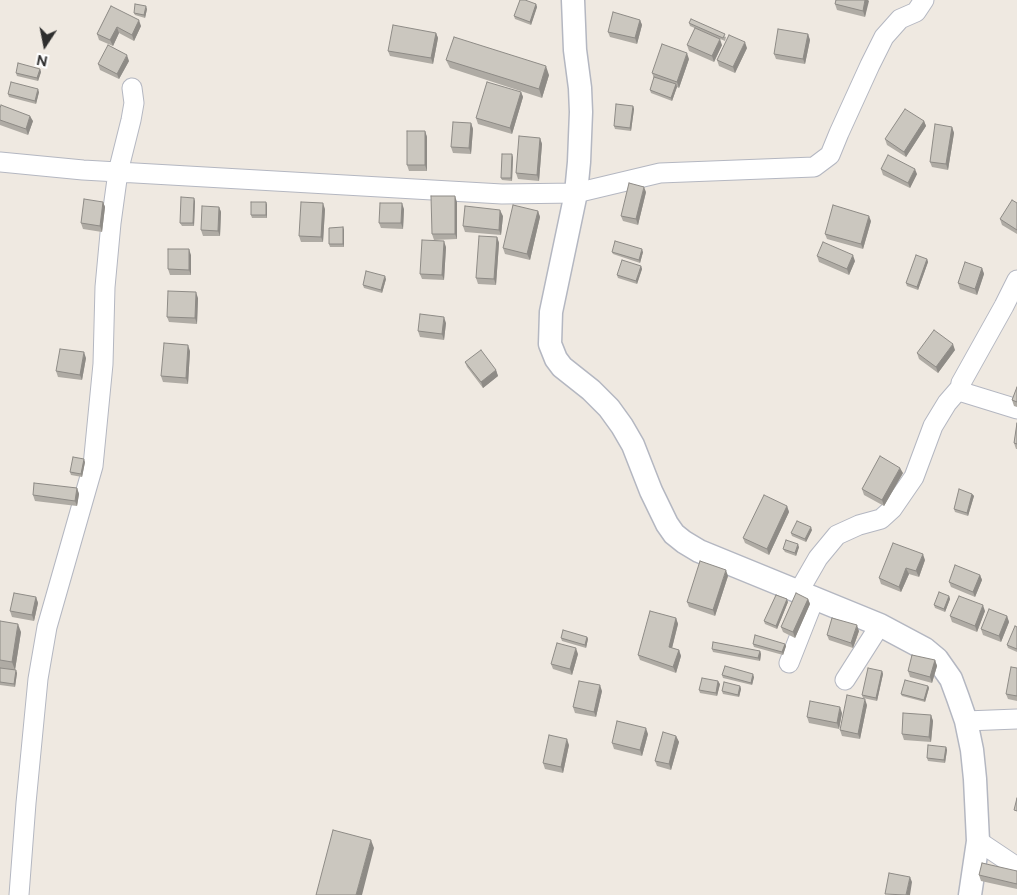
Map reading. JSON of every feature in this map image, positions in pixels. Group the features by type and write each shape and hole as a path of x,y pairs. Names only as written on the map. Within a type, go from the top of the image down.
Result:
{"street":[{"path":"573,0 575,50 581,112 579,162 576,193 551,312 550,344 556,359 562,367 591,390 609,408 622,426 632,444 667,524 674,534 684,542 699,551 880,625 925,649 937,659 951,679 966,721 972,750 978,840 970,895"},
{"path":"0,162 83,170 502,194 576,193 660,172 814,167 830,155 838,133 884,37 900,19 916,12 924,0"},
{"path":"18,895 38,679 47,627 92,466 104,364 105,287 118,172 134,103 132,88"},
{"path":"789,663 818,558 837,535 858,525 881,519 892,509 914,477 933,426 947,403 960,388 1017,280"},
{"path":"960,388 962,392 1017,409"},
{"path":"845,680 880,625"},
{"path":"966,721 1017,719"},
{"path":"978,840 1017,867"}],"building":[{"path":"520,0 536,4 530,22 514,16"},
{"path":"836,0 865,0 863,11 835,4"},
{"path":"135,4 146,6 144,15 134,13"},
{"path":"111,6 139,20 132,35 117,27 110,40 97,34"},
{"path":"613,12 640,20 635,38 608,32"},
{"path":"691,19 725,34 723,38 689,23"},
{"path":"393,25 436,33 431,58 388,51"},
{"path":"695,28 720,39 712,56 687,45"},
{"path":"778,29 808,34 803,59 774,54"},
{"path":"729,35 745,42 733,67 717,60"},
{"path":"454,37 546,66 539,89 446,60"},
{"path":"662,44 687,53 677,82 652,73"},
{"path":"108,45 127,55 117,74 98,64"},
{"path":"18,63 40,69 37,78 16,73"},
{"path":"654,77 676,84 671,98 650,90"},
{"path":"11,82 38,89 35,101 8,94"},
{"path":"487,82 521,92 510,128 476,118"},
{"path":"616,104 633,106 630,128 614,126"},
{"path":"1,105 30,116 26,129 0,120"},
{"path":"905,109 924,121 904,152 885,139"},
{"path":"453,122 471,123 469,148 451,147"},
{"path":"935,124 952,127 946,164 930,162"},
{"path":"407,131 425,131 425,165 407,165"},
{"path":"519,136 540,138 537,175 516,173"},
{"path":"502,154 512,154 511,178 501,178"},
{"path":"888,155 915,169 908,183 881,169"},
{"path":"629,183 644,187 636,219 621,216"},
{"path":"431,196 455,196 455,234 432,234"},
{"path":"181,197 194,198 193,223 180,223"},
{"path":"84,199 103,202 100,226 81,223"},
{"path":"1012,200 1017,203 1017,230 1000,219"},
{"path":"251,202 266,202 266,215 251,215"},
{"path":"301,202 323,203 321,237 299,236"},
{"path":"380,203 402,203 401,223 379,223"},
{"path":"513,205 538,211 527,254 503,248"},
{"path":"833,205 869,216 861,244 825,234"},
{"path":"202,206 219,207 218,231 201,230"},
{"path":"465,206 500,210 499,230 463,226"},
{"path":"343,227 343,244 329,244 329,228"},
{"path":"479,236 497,237 494,279 476,278"},
{"path":"422,240 444,241 442,275 420,274"},
{"path":"615,241 642,249 639,260 612,252"},
{"path":"823,242 853,255 847,269 817,256"},
{"path":"168,249 189,249 189,270 168,269"},
{"path":"916,255 927,259 917,287 906,283"},
{"path":"622,260 641,266 636,281 617,275"},
{"path":"965,262 982,268 975,289 958,283"},
{"path":"366,271 385,276 381,290 363,285"},
{"path":"168,291 196,292 195,318 167,317"},
{"path":"420,314 444,317 442,334 418,331"},
{"path":"934,330 953,344 936,367 917,353"},
{"path":"164,343 188,345 186,378 161,376"},
{"path":"60,349 84,352 80,375 56,371"},
{"path":"481,350 496,370 481,382 465,362"},
{"path":"1017,387 1017,402 1012,400"},
{"path":"1017,423 1017,444 1014,443"},
{"path":"880,456 900,468 882,500 862,489"},
{"path":"73,457 84,459 81,474 70,472"},
{"path":"34,483 77,488 75,501 33,495"},
{"path":"959,489 972,494 967,513 954,509"},
{"path":"764,495 787,506 767,549 743,538"},
{"path":"797,521 811,527 805,539 791,533"},
{"path":"786,540 798,544 795,553 783,549"},
{"path":"893,543 923,554 916,571 906,568 899,587 879,578"},
{"path":"700,561 726,570 713,610 687,602"},
{"path":"955,565 980,575 973,592 949,582"},
{"path":"939,592 949,596 944,609 934,605"},
{"path":"14,593 36,597 32,615 10,611"},
{"path":"796,593 808,599 793,632 781,627"},
{"path":"776,595 787,599 776,626 764,621"},
{"path":"959,596 983,605 975,626 950,616"},
{"path":"989,609 1007,616 999,636 981,629"},
{"path":"650,611 676,618 669,647 679,650 673,667 638,655"},
{"path":"832,618 857,625 851,643 827,635"},
{"path":"0,621 18,624 12,662 0,660"},
{"path":"1015,626 1017,627 1017,649 1007,645"},
{"path":"563,630 587,637 585,645 561,638"},
{"path":"755,635 785,644 782,652 753,644"},
{"path":"713,642 760,651 758,658 712,649"},
{"path":"557,643 576,648 570,669 551,664"},
{"path":"912,655 935,660 930,677 908,671"},
{"path":"725,666 753,674 751,683 722,675"},
{"path":"1011,667 1017,668 1017,696 1006,694"},
{"path":"0,668 16,670 14,684 0,682"},
{"path":"868,668 882,671 876,698 862,695"},
{"path":"702,678 718,681 716,693 699,690"},
{"path":"905,680 928,686 924,700 901,694"},
{"path":"579,681 600,685 594,712 573,707"},
{"path":"724,682 740,686 738,695 722,691"},
{"path":"847,695 865,699 858,734 840,730"},
{"path":"810,701 840,707 837,723 807,717"},
{"path":"903,713 931,715 929,737 902,734"},
{"path":"617,721 646,728 640,750 612,743"},
{"path":"663,732 676,736 669,764 655,761"},
{"path":"549,735 567,739 561,767 543,763"},
{"path":"928,745 946,747 944,760 927,758"},
{"path":"1017,798 1017,811 1014,810"},
{"path":"333,830 371,840 356,895 316,895"},
{"path":"982,863 1017,871 1017,884 979,875"},
{"path":"889,873 910,877 906,895 885,894"}]}
